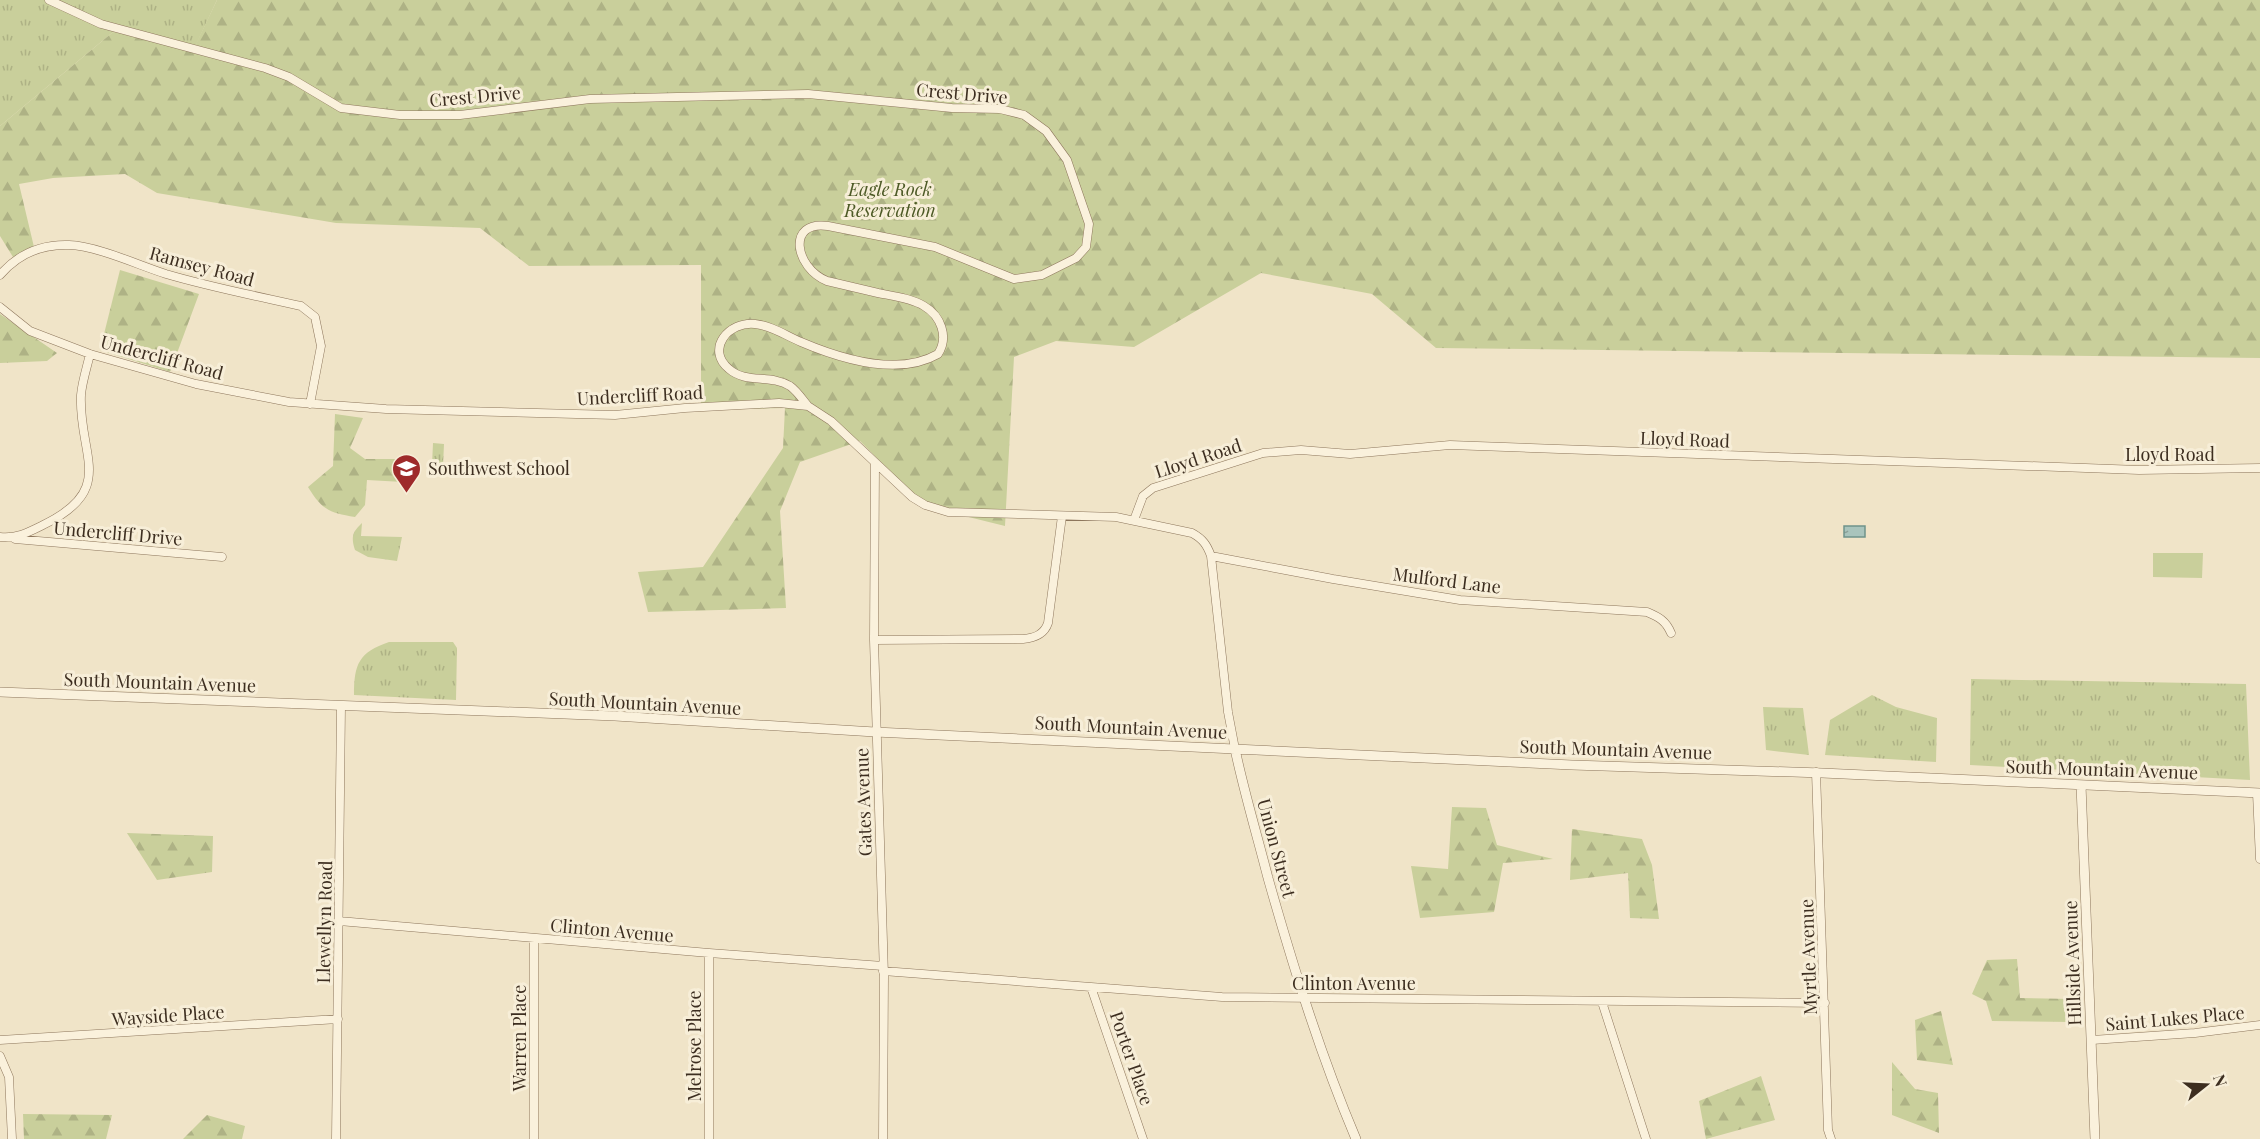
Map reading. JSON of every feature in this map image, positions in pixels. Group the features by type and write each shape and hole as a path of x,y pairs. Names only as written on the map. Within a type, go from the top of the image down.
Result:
{"street":[{"name":"Crest Drive","path":"49,0 100,24 265,68 289,77 341,108 400,115 460,116 590,99 808,94 952,108 1000,109 1024,115 1046,131 1067,160 1089,224 1086,247 1076,258 1042,275 1014,279 935,247 818,224 805,232 800,240 802,258 806,266 817,277 903,298 924,306 940,321 944,331 943,342 938,354 923,361 896,365 835,355 800,342 777,330 755,324 743,324 731,329 723,336 718,348 720,359 729,369 741,377 774,380 789,386 808,406"},
{"name":"Crest Drive","path":"60,0 66,7"},
{"name":"Ramsey Road","path":"0,275 12,262 30,252 68,245 86,247 166,274 301,306 315,317 321,346 310,404"},
{"name":"Undercliff Road","path":"0,307 30,331 90,354 196,384 288,402 386,409 615,415 685,408 768,404 808,406"},
{"path":"11,538 59,518 84,495 89,481 90,464 81,394 90,354"},
{"path":"808,406 831,421 875,464 912,497 925,505 948,513 1116,517 1134,520 1182,530 1200,537 1208,545 1211,556"},
{"name":"Lloyd Road","path":"1134,520 1143,496 1153,488 1251,457 1280,451 1301,450 1350,454 1450,445 2139,470 2260,468"},
{"name":"Gates Avenue","path":"875,464 875,732 883,968 883,1139"},
{"path":"874,640 1023,639 1033,638 1042,633 1048,623 1062,516"},
{"name":"Undercliff Drive","path":"0,537 222,557"},
{"name":"Mulford Lane","path":"1211,556 1461,600 1647,612 1659,616 1667,624 1671,633"},
{"name":"Union Street","path":"1211,556 1228,712 1235,749 1279,918 1339,1100 1356,1139"},
{"name":"South Mountain Avenue","path":"0,692 615,716 875,732 1572,765 1816,772 2258,793"},
{"name":"Llewellyn Road","path":"336,1139 341,706"},
{"name":"Myrtle Avenue","path":"1816,772 1828,1130 1831,1139"},
{"name":"Hillside Avenue","path":"2081,785 2095,1139"},
{"path":"2258,793 2260,859"},
{"name":"Clinton Avenue","path":"339,921 1222,997 1825,1003"},
{"name":"Warren Place","path":"534,938 534,1139"},
{"name":"Melrose Place","path":"709,953 709,1139"},
{"name":"Porter Place","path":"1092,987 1143,1139"},
{"path":"1602,1002 1646,1139"},
{"name":"Wayside Place","path":"0,1040 338,1019"},
{"name":"Saint Lukes Place","path":"2092,1040 2195,1033 2260,1025"},
{"path":"0,1056 9,1077 12,1139"}],"green space":[{"path":"0,0 217,0 194,49 113,32 0,126"},
{"name":"Eagle Rock Reservation","path":"217,0 2260,0 2260,358 1436,348 1372,294 1261,273 1134,347 1056,341 1014,357 1005,526 924,506 860,441 800,462 780,511 786,608 648,612 638,572 703,567 783,448 785,408 701,410 701,265 529,266 480,228 336,223 157,193 125,174 53,178 19,184 34,247 13,257 0,236 0,126 113,32 194,48"},
{"path":"120,270 199,294 170,372 100,350"},
{"path":"0,314 57,353 47,361 0,363"},
{"path":"335,414 363,418 350,448 365,459 403,459 403,482 367,480 365,505 355,517 339,514 322,506 308,487 333,466"},
{"path":"433,443 444,444 443,466 432,465"},
{"path":"362,523 361,536 402,537 397,561 368,557 355,550 353,535"},
{"path":"2153,553 2203,553 2202,578 2153,577"},
{"path":"389,642 453,642 457,648 456,700 354,695 355,675 360,661 371,650"},
{"path":"1971,679 2246,684 2250,780 1970,765"},
{"path":"1872,695 1896,707 1937,718 1936,762 1825,755 1830,720"},
{"path":"1763,707 1803,708 1809,755 1766,750"},
{"path":"1452,807 1486,808 1497,845 1553,859 1503,863 1494,912 1420,918 1411,866 1448,869"},
{"path":"1572,829 1642,839 1652,865 1659,919 1630,918 1628,873 1570,880"},
{"path":"127,833 213,836 212,872 157,880"},
{"path":"2017,959 2020,998 2072,999 2072,1022 1992,1021 1986,1001 1972,994 1987,960"},
{"path":"1941,1011 1953,1065 1917,1060 1915,1020"},
{"path":"1892,1062 1915,1089 1938,1093 1939,1133 1892,1115"},
{"path":"1761,1076 1775,1120 1706,1139 1699,1101"},
{"path":"23,1114 112,1115 106,1139 24,1139"},
{"path":"207,1115 245,1126 242,1139 183,1139"}],"water":[{"path":"1844,526 1865,526 1865,537 1844,537"}],"place":[{"name":"Southwest School","path":"407,494"}]}
